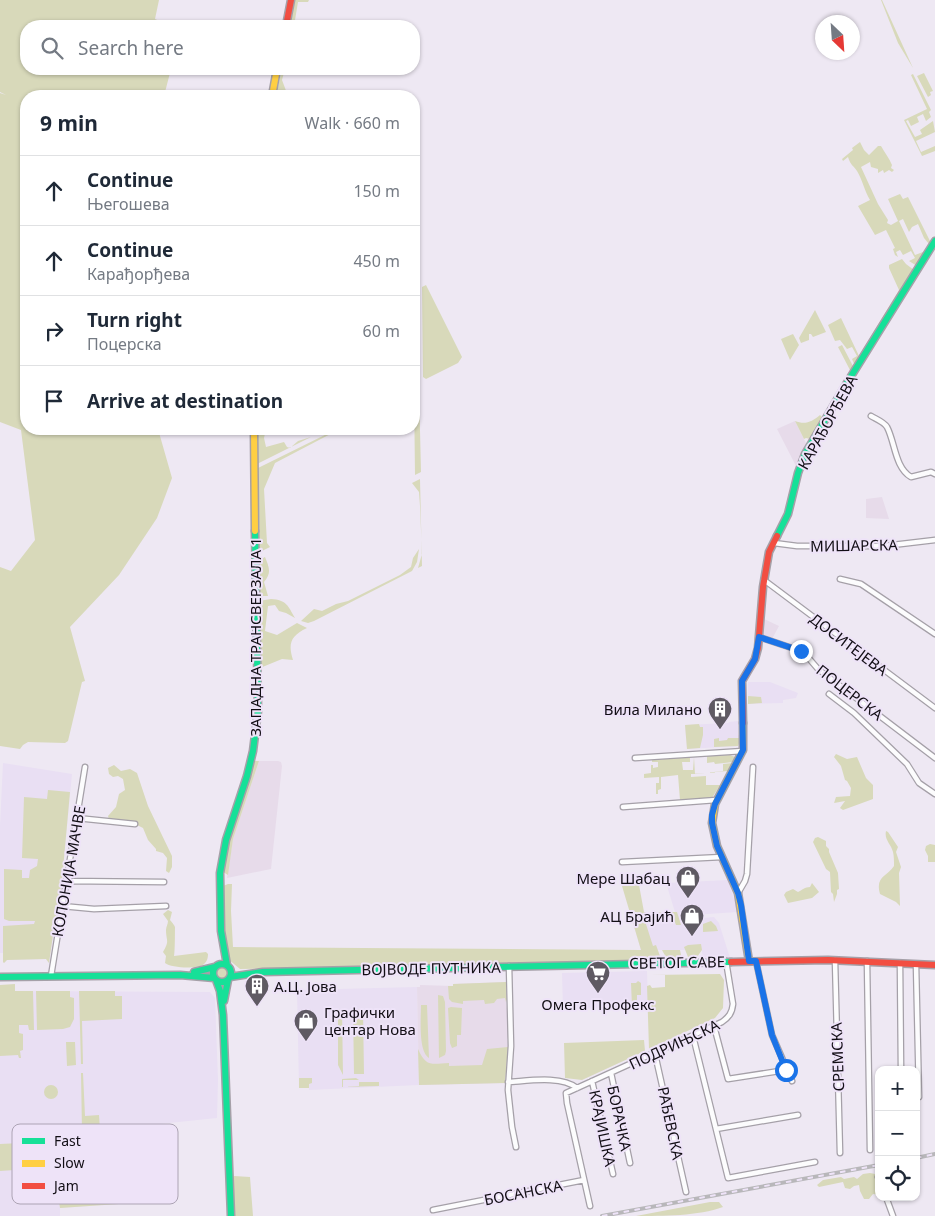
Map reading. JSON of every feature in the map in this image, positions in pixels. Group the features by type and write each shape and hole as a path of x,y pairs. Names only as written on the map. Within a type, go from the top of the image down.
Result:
{"street":[{"path":"287,20 291,0"},
{"path":"273,90 276,75"},
{"name":"КАРАЂОРЂЕВА","path":"752,961 738,893 722,857 712,823 712,815 716,800 743,751 742,681 755,659 768,557 788,514 798,473 805,454 935,241"},
{"path":"871,416 886,425 906,474 911,477 931,472 935,474"},
{"name":"ЗАПАДНА ТРАНСВЕРЗАЛА 1","path":"216,966 219,956 221,931 220,881 224,848 247,776 257,729 254,435"},
{"name":"МИШАРСКА","path":"774,543 797,546 884,546 935,540"},
{"path":"840,579 862,584 935,634"},
{"name":"ДОСИТЕЈЕВА","path":"764,580 935,708"},
{"name":"ПОЦЕРСКА","path":"759,637 801,651 818,669 935,758"},
{"path":"829,694 854,713 907,764 918,783 935,794"},
{"path":"635,758 743,751"},
{"name":"КОЛОНИЈА МАЧВЕ","path":"51,976 85,767"},
{"path":"738,893 747,874 753,767"},
{"path":"623,807 716,800"},
{"path":"77,818 135,824"},
{"path":"622,862 722,857"},
{"path":"66,881 164,882"},
{"path":"62,906 94,909 166,906"},
{"name":"ЗАПАДНА ТРАНСВЕРЗАЛА 1","path":"221,931 224,955 228,966"},
{"name":"СВЕТОГ САВЕ","path":"509,966 835,960 935,965"},
{"name":"СРЕМСКА","path":"835,960 840,1153"},
{"name":"ПОДРИЊСКА","path":"584,1180 566,1093 656,1054 729,1017 733,1010 733,1004 726,961"},
{"path":"752,961 772,1035 792,1081"},
{"path":"867,962 870,1150"},
{"path":"900,963 901,1066"},
{"path":"180,975 204,971 223,964 228,966 231,972 225,990 223,1015"},
{"path":"916,964 918,1066"},
{"path":"216,966 213,971 220,991 223,1015 230,1216"},
{"name":"ВОЈВОДЕ ПУТНИКА","path":"228,966 240,970 263,972"},
{"path":"509,966 511,1046 508,1082 511,1119 516,1147"},
{"name":"ВОЈВОДЕ ПУТНИКА","path":"229,979 242,974 263,972 509,966"},
{"path":"0,977 180,975 215,979 222,982 229,979"},
{"path":"714,1026 728,1079 786,1070"},
{"path":"694,1036 728,1178 815,1162"},
{"name":"РАЂЕВСКА","path":"656,1054 686,1192"},
{"name":"БОРАЧКА","path":"611,1073 630,1164"},
{"path":"508,1082 558,1080 567,1082 577,1088"},
{"name":"КРАЈИШКА","path":"592,1081 613,1174"},
{"path":"716,1129 798,1115"},
{"path":"584,1180 590,1206"},
{"name":"БОСАНСКА","path":"433,1210 584,1180"},
{"path":"887,1201 893,1216"}],"shaded area":[{"path":"795,421 807,445 796,466 777,429"},
{"path":"882,497 889,519 866,518 866,499"},
{"path":"762,618 779,626 772,639 762,635 760,631"},
{"path":"748,682 770,682 798,693 796,698 783,700 783,703 748,704"},
{"path":"738,721 738,735 741,735 738,746 687,749 685,725"},
{"path":"259,761 278,761 281,762 282,766 271,869 227,878 233,839"},
{"path":"3,763 72,774 62,880 49,963 46,959 7,960 4,963 3,953 0,953 0,826"},
{"path":"728,880 738,912 692,915 693,919 714,917 719,923 731,961 703,962 702,950 641,950 630,913 675,912 666,883"},
{"path":"647,971 648,1007 563,1009 562,973"},
{"path":"506,982 508,1047 505,1083 419,1085 417,987 420,987 420,985 453,986 453,984"},
{"path":"417,987 419,1085 309,1090 309,1088 299,1088 297,990"},
{"path":"0,990 210,992 215,998 218,1080 217,1118 159,1124 12,1124 12,1204 119,1204 60,1208 60,1216 0,1216"}],"green space":[{"path":"0,0 159,0 155,19 157,20 20,20 20,75 169,75 166,90 20,90 20,430 0,422 0,93 6,95 0,92"},
{"path":"295,0 309,0 308,2 298,2 295,20 291,20"},
{"path":"882,0 913,68 898,43"},
{"path":"924,73 933,91 930,92 931,95 928,97 917,76"},
{"path":"913,74 931,110 929,112 931,117 926,121 923,114 917,117 919,122 911,126 908,120 906,121 915,137 922,134 920,130 933,121 935,132 916,141 921,152 935,146 935,151 922,156 904,120 927,109 911,75"},
{"path":"281,75 283,75 282,80 286,90 277,90"},
{"path":"860,142 869,155 878,146 881,146 892,165 891,168 894,170 884,173 883,170 878,173 878,169 871,167 870,162 861,167 878,204 888,220 887,223 891,225 898,221 888,199 900,194 903,199 908,197 931,243 929,244 924,238 918,224 912,227 909,232 903,219 899,221 915,255 923,252 924,254 917,266 909,261 915,258 911,251 903,255 900,250 896,252 898,257 895,255 893,249 895,248 886,230 875,235 858,206 870,200 859,174 848,157 843,161 842,159"},
{"path":"902,259 914,270 855,366 852,359 857,356 852,347 847,349 840,340 835,341 828,325 841,318 859,356 899,290 889,265"},
{"path":"426,285 462,357 458,363 426,379 423,377 422,287"},
{"path":"815,310 826,332 813,337 809,334 809,340 801,343 799,338"},
{"path":"793,334 799,345 790,360 781,339"},
{"path":"842,345 854,368 851,372 838,347"},
{"path":"820,415 824,419 810,439 804,439 795,421 808,422"},
{"path":"420,430 421,472 415,475 415,435 420,435"},
{"path":"22,435 160,435 172,478 157,518 119,575 70,627 85,681 82,682 68,741 65,743 28,742 20,749 0,746 0,567 11,571 35,540"},
{"path":"257,435 265,435 266,447 284,442 289,448 257,464"},
{"path":"325,435 329,435 275,463 264,489 267,543 270,547 258,553 258,468"},
{"path":"311,437 291,447 298,441"},
{"path":"420,479 421,539 419,492 412,483"},
{"path":"419,549 417,562 412,571 314,621 308,623 301,621 314,609 322,611 336,604 348,601 400,575 411,567 413,558"},
{"path":"422,555 422,566 418,568"},
{"path":"265,557 269,570 264,582 268,596 260,596 259,560"},
{"path":"271,599 284,602 295,618 279,611 275,605 268,606 265,631 277,635 297,623 307,628 297,634 292,641 293,660 282,659 260,668 259,601"},
{"path":"748,696 761,697 762,703 748,704"},
{"path":"699,724 700,727 703,727 700,748 687,749 685,725"},
{"path":"719,738 719,741 727,740 728,738 741,738 738,746 714,747 714,739"},
{"path":"836,754 847,759 857,757 866,778 873,785 873,799 843,810 840,808 845,801 834,803 836,797 850,796 851,788 845,780 841,766 834,757"},
{"path":"730,755 735,757 733,762 707,763 707,756"},
{"path":"690,757 690,762 682,762 683,770 693,770 694,757 695,774 691,774 691,777 706,776 706,785 720,785 712,798 680,800 678,775 661,777 661,789 658,790 658,794 656,794 656,783 659,783 659,777 644,778 644,774 651,773 651,765 653,765 653,768 658,767 658,762 652,762 652,760"},
{"path":"255,761 259,761 233,839 228,875 223,872 227,843"},
{"path":"733,763 728,771 707,773 723,771 723,764"},
{"path":"114,765 121,771 130,769 137,773 148,806 172,856 172,867 169,873 166,871 167,858 163,853 156,851 148,840 143,828 135,824 126,826 109,819 108,816 116,807 119,794 125,790 123,779 109,774 108,768"},
{"path":"48,790 70,792 62,880 56,917 53,919 52,927 54,928 49,963 46,959 7,960 4,963 3,926 34,924 35,921 9,921 4,919 4,869 22,870 22,878 29,878 30,870 37,866 38,859 22,858 24,797 47,799"},
{"path":"886,831 898,847 896,852 901,867 899,873 900,906 880,894 880,880 894,866 893,852 887,839"},
{"path":"818,837 826,841 826,846 829,849 838,873 839,889 837,890 834,902 831,892 830,872 826,869 813,842"},
{"path":"930,844 935,845 935,862 928,862 925,850 926,846"},
{"path":"812,883 819,892 812,898 788,903 784,895 786,892 793,889 798,892 810,887"},
{"path":"232,884 233,947 641,950 622,886 639,885 644,912 646,912 648,919 645,921 653,946 656,945 660,956 659,962 240,969 228,959 228,954 225,950 223,886"},
{"path":"168,910 172,912 170,920 175,927 174,956 206,952 208,954 203,965 184,967 165,963 166,956 163,952 167,943 166,930 168,921 163,914"},
{"path":"652,912 677,912 681,925 676,925 673,917 656,918"},
{"path":"711,921 718,931 703,932 703,924"},
{"path":"701,944 702,950 697,957 692,959 688,957 684,947"},
{"path":"662,950 680,950 681,955 678,959 672,960 666,957"},
{"path":"222,967 228,973 222,979 216,973"},
{"path":"720,974 724,980 723,1008 715,1018 649,1049 647,986 650,985 652,988 665,987 665,975 651,975"},
{"path":"638,981 641,983 641,995 637,995 637,1001 642,1001 639,1006 632,1007 631,983"},
{"path":"506,982 506,1002 505,998 497,999 494,1003 485,1004 484,1000 463,1001 463,1004 452,1002 449,999 448,986 453,986 453,984"},
{"path":"15,984 15,991 33,991 34,1030 29,1030 28,1025 19,1025 19,1033 23,1034 23,1050 20,1051 21,1058 18,1055 0,1056 0,985"},
{"path":"36,991 70,991 70,997 74,998 74,1019 70,1027 37,1030"},
{"path":"79,991 115,991 115,996 122,996 122,1019 82,1021 83,1064 81,1064"},
{"path":"438,995 443,996 445,1002 446,1051 445,1055 439,1058"},
{"path":"421,1005 427,1005 429,1058 423,1049"},
{"path":"448,1008 462,1008 461,1035 457,1035 457,1046 452,1048"},
{"path":"338,1009 342,1009 343,1075 338,1065"},
{"path":"353,1009 363,1009 364,1074 354,1074"},
{"path":"644,1040 645,1051 582,1080 565,1078 564,1043"},
{"path":"66,1042 75,1042 76,1065 67,1066"},
{"path":"508,1047 505,1083 419,1085 418,1049 427,1062 433,1064 449,1063 449,1066 482,1065 487,1049"},
{"path":"81,1073 83,1073 85,1116 99,1115 100,1124 82,1124"},
{"path":"299,1078 312,1078 309,1088 299,1088"},
{"path":"356,1078 359,1080 343,1080 343,1087 342,1079"},
{"path":"359,1082 379,1082 379,1086 344,1087 359,1086"},
{"path":"48,1085 54,1085 58,1092 54,1099 48,1099 44,1095 44,1089"},
{"path":"12,1143 12,1170 0,1171 0,1144"},
{"path":"863,1174 875,1174 875,1194 869,1199 864,1199 859,1185 850,1189 845,1188 843,1182 819,1187 817,1185 823,1180 841,1177 844,1179 854,1177 857,1179"},
{"path":"234,1176 250,1177 253,1216 234,1216"},
{"path":"719,1202 723,1207 692,1214 636,1216"},
{"path":"59,1204 119,1204 60,1208"}],"railway":[{"path":"920,1157 935,1154"},
{"path":"602,1216 875,1166"}],"traffic: fast":[{"path":"777,536 788,514 798,473 805,454 935,241"},
{"path":"227,965 221,931 220,873 226,840 247,776 253,751 258,711 255,531"},
{"path":"230,977 263,972 731,962"},
{"path":"222,964 230,969 231,973 226,981 222,982 214,977 213,973 218,965 222,964"},
{"path":"194,972 215,967"},
{"path":"0,977 180,975 214,978"},
{"path":"216,980 220,991 223,1015 231,1216"},
{"path":"224,1001 228,980"}],"traffic: slow":[{"path":"273,90 276,75"},
{"path":"254,435 255,531"},
{"path":"743,723 743,750 715,804 712,823 717,846 738,893 749,961"}],"traffic: jam":[{"path":"287,20 291,0"},
{"path":"743,723 742,681 755,659 758,648 763,587 769,552 777,536"},
{"path":"731,962 828,960 935,965"}],"place":[{"name":"Вила Милано","path":"720,730"},
{"name":"Мере Шабац","path":"688,899"},
{"name":"АЦ Брајић","path":"692,937"},
{"name":"Омега Профекс","path":"598,994"},
{"name":"А.Ц. Јова","path":"257,1007"},
{"name":"Графички центар Нова","path":"306,1042"}],"route":[{"path":"786,1070 772,1035 756,961 749,961 738,893 717,846 712,815 725,782 742,755 744,744 742,681 755,659 759,637 801,651"}]}
